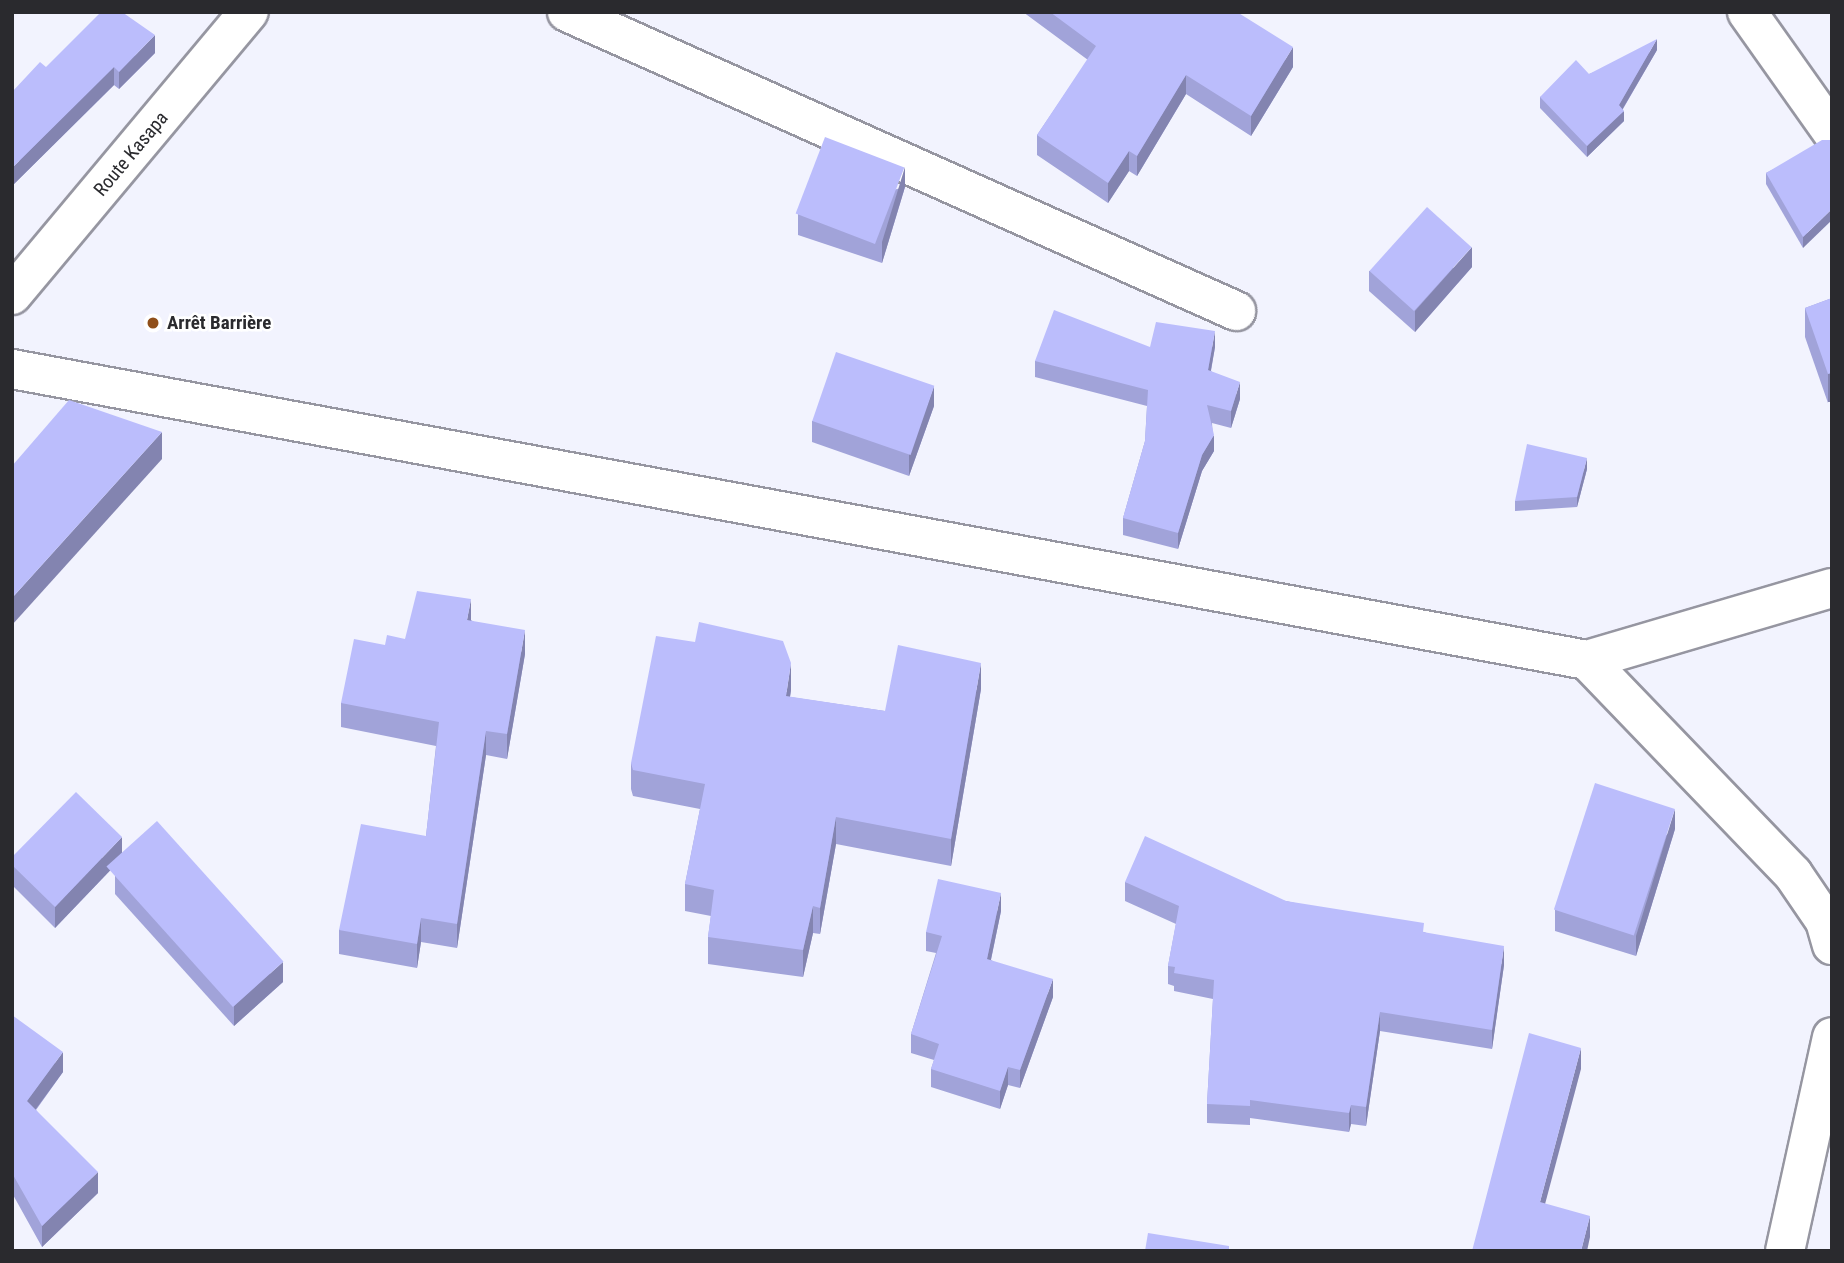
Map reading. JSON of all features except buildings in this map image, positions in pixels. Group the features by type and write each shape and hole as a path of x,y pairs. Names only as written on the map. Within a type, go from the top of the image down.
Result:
{"street":[{"name":"Route Kasapa","path":"12,295 249,12"},
{"path":"567,12 1236,311"},
{"path":"1747,12 1832,132"},
{"path":"12,369 1587,660 1832,588"},
{"path":"1587,660 1793,874 1825,921 1832,944"},
{"path":"1786,1241 1832,1037"}],"place":[{"name":"Arrêt Barrière","path":"153,323"}]}
